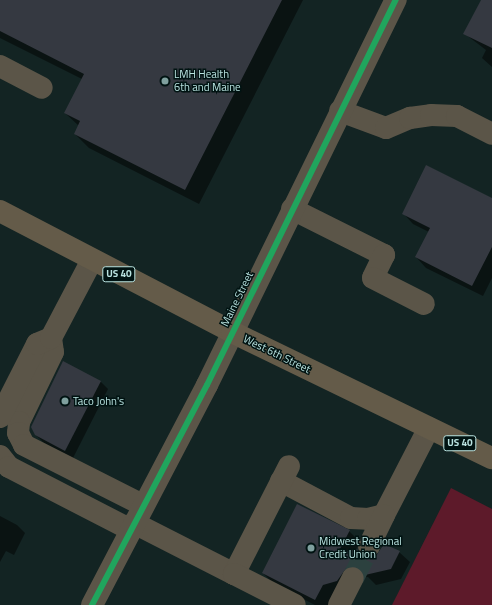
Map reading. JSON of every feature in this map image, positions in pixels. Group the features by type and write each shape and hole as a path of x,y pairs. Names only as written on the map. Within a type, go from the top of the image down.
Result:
{"highway":[{"name":"West 6th Street","path":"2,217 92,260 232,332 492,458"}],"street":[{"name":"Maine Street","path":"92,605 232,332 396,0"},
{"path":"0,66 42,88"},
{"path":"340,112 386,128 410,118 431,115 457,116 492,134"},
{"path":"292,209 384,255 373,278 424,304"},
{"path":"92,260 52,338 53,352 19,422 18,433 24,445 136,520 234,574 295,605"},
{"path":"0,417 37,344 52,338"},
{"path":"369,546 428,428"},
{"path":"0,456 9,467 136,520"},
{"path":"234,574 285,474 351,518 368,519 384,515"},
{"path":"339,605 352,578"}],"shaded area":[{"path":"451,488 492,509 492,605 392,605"}],"building":[{"path":"0,0 282,0 185,190 74,134 80,121 64,113 84,74 0,31"},
{"path":"481,0 492,0 492,48 463,34"},
{"path":"426,165 492,198 492,247 472,286 415,257 430,228 402,214"},
{"name":"Taco John's","path":"63,361 101,381 65,451 35,435 31,427"},
{"name":"Midwest Regional Credit Union","path":"297,504 350,530 338,553 357,549 363,557 370,558 376,556 384,544 400,551 391,569 365,575 358,567 347,567 337,581 323,585 315,600 262,573"}],"tunnel":[{"path":"353,578 369,546"}],"cycle path":[{"path":"92,605 207,385 396,0"}],"place":[{"name":"LMH Health 6th and Maine","path":"165,81"},
{"name":"Taco John's","path":"65,401"},
{"name":"Midwest Regional Credit Union","path":"311,548"}]}
